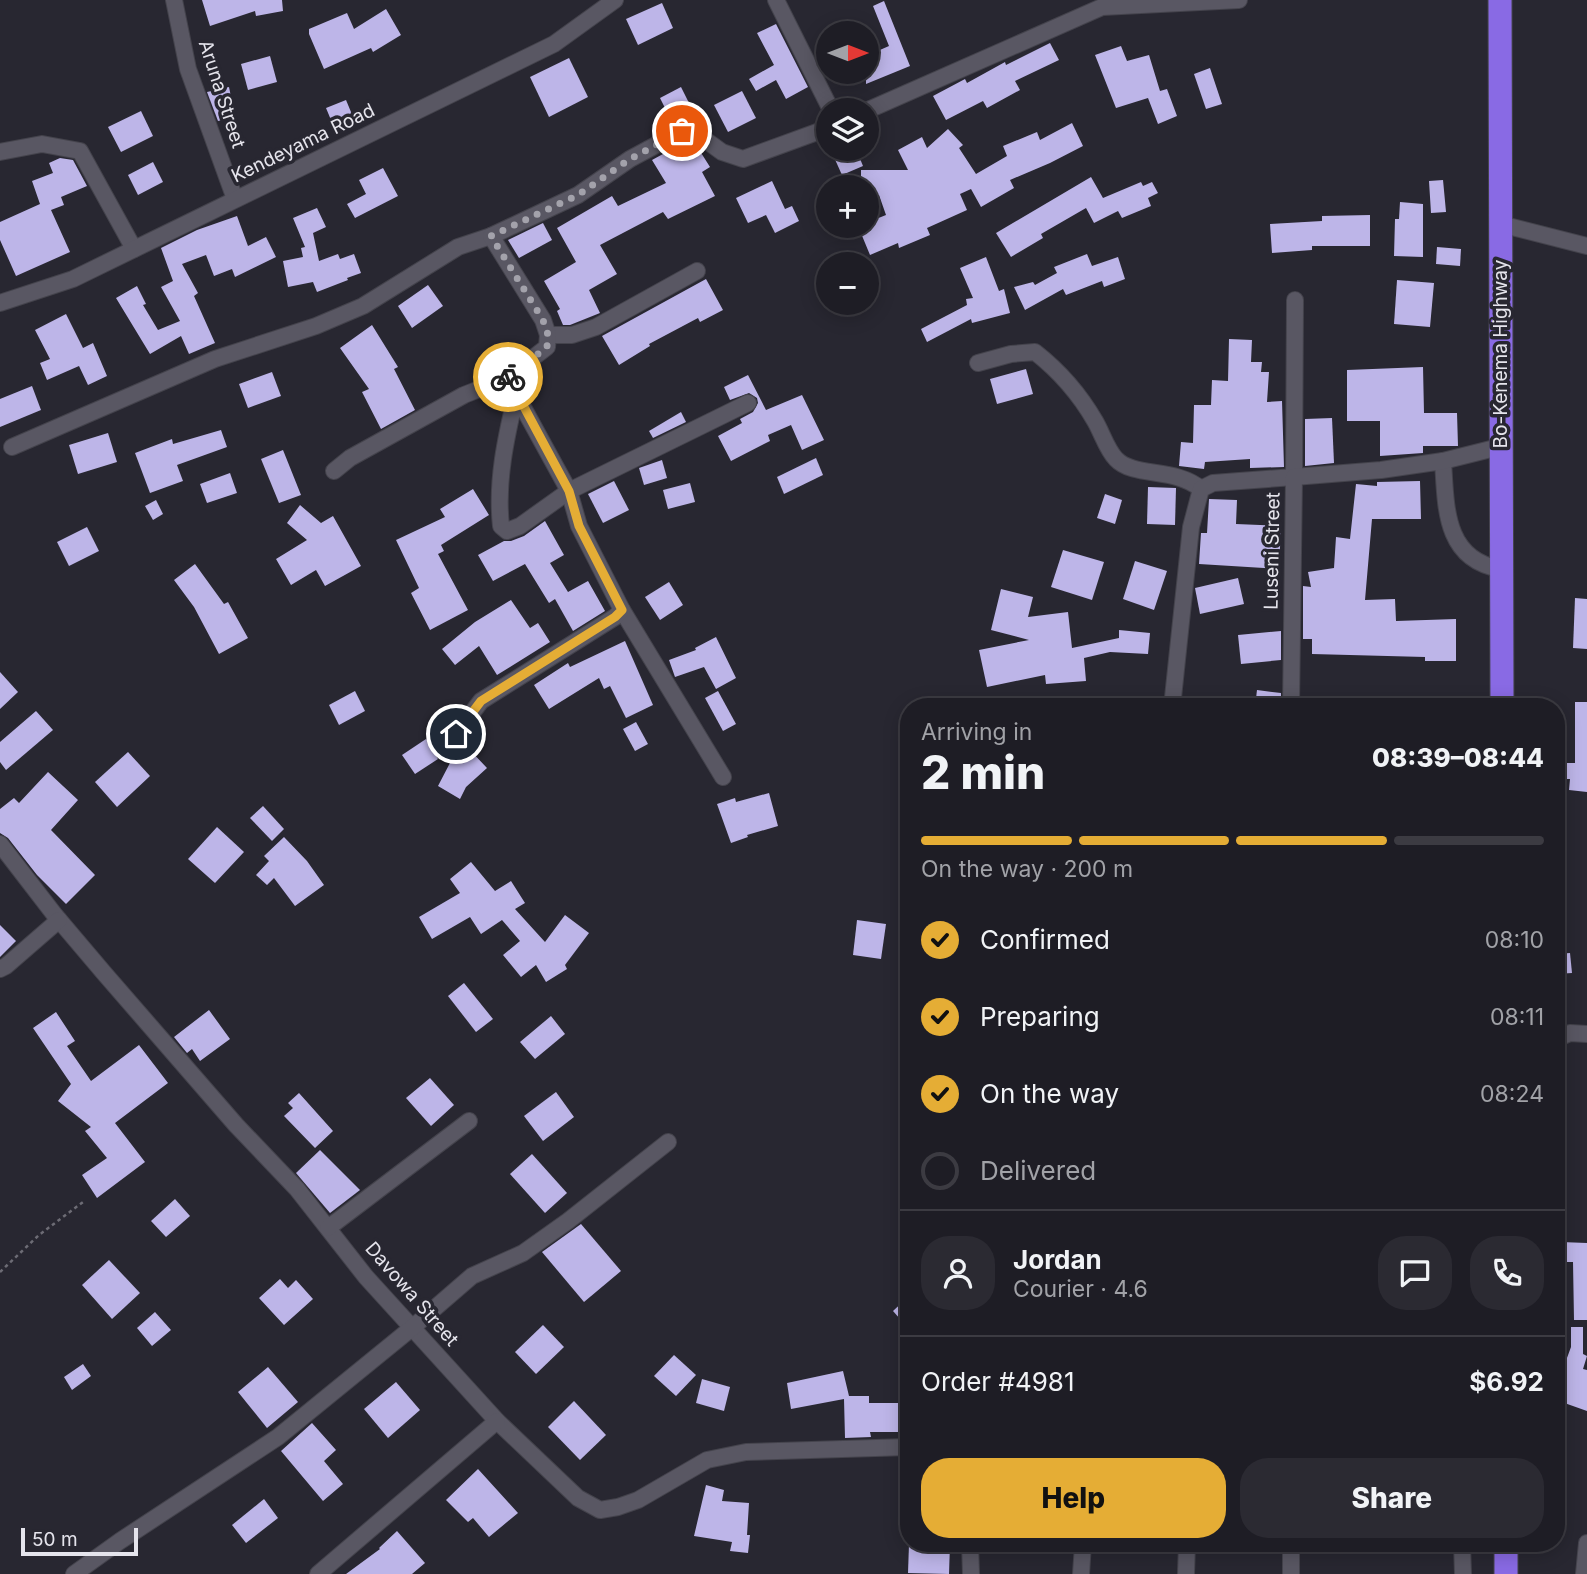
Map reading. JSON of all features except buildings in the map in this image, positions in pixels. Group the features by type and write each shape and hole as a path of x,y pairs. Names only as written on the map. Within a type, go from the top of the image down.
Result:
{"highway":[{"name":"Bo-Kenema Highway","path":"1500,0 1499,447 1502,698"},
{"path":"1506,1552 1506,1574"}],"street":[{"name":"Aruna Street","path":"174,0 188,69 235,200"},
{"name":"Kendeyama Road","path":"0,303 73,279 554,44 615,0"},
{"path":"776,0 825,98"},
{"path":"879,105 1102,7 1239,0"},
{"path":"12,447 215,359 316,326 363,306 458,247 491,236 578,195 630,159 682,131 693,131 722,152 743,159 816,132"},
{"path":"0,152 42,144 80,151 134,249"},
{"path":"1500,224 1587,246"},
{"path":"334,471 350,458 464,395 508,378 547,347 548,335 543,320 491,236"},
{"path":"548,335 572,335 596,327 696,271"},
{"path":"1173,698 1191,527 1201,489 1213,483 1294,477 1295,300"},
{"path":"978,363 1011,354 1035,352 1054,367 1094,418 1115,459 1130,469 1154,471 1191,480 1201,489"},
{"path":"508,378 569,491 579,526 622,610 723,777"},
{"path":"516,395 505,442 499,511 501,526 507,531 520,526 569,491 748,403"},
{"name":"Luseni Street","path":"1291,698 1294,477 1381,470 1443,461 1499,447"},
{"path":"1443,461 1446,509 1455,540 1472,559 1500,569"},
{"path":"444,750 481,701 622,610"},
{"name":"Davowa Street","path":"0,845 59,920 236,1125 297,1189 366,1277 497,1421 578,1498 600,1510 618,1507 638,1500 707,1460 746,1451 900,1447"},
{"path":"0,969 59,920"},
{"path":"1565,1035 1587,1034"},
{"path":"328,1228 469,1121"},
{"path":"74,1574 278,1437 472,1276 482,1269 523,1253 668,1142"},
{"path":"318,1574 497,1421"},
{"path":"1584,1574 1587,1543"},
{"path":"970,1552 971,1574"},
{"path":"1082,1574 1083,1552"},
{"path":"1186,1552 1186,1574"},
{"path":"1291,1552 1291,1574"},
{"path":"1462,1552 1462,1574"}],"path":[{"path":"0,1272 39,1235 83,1202"}],"way so far":[{"path":"508,377 547,347 548,335 543,320 491,236 578,195 630,159 682,131"}],"route":[{"path":"456,734 481,701 622,610 579,526 569,491 508,377"}]}
